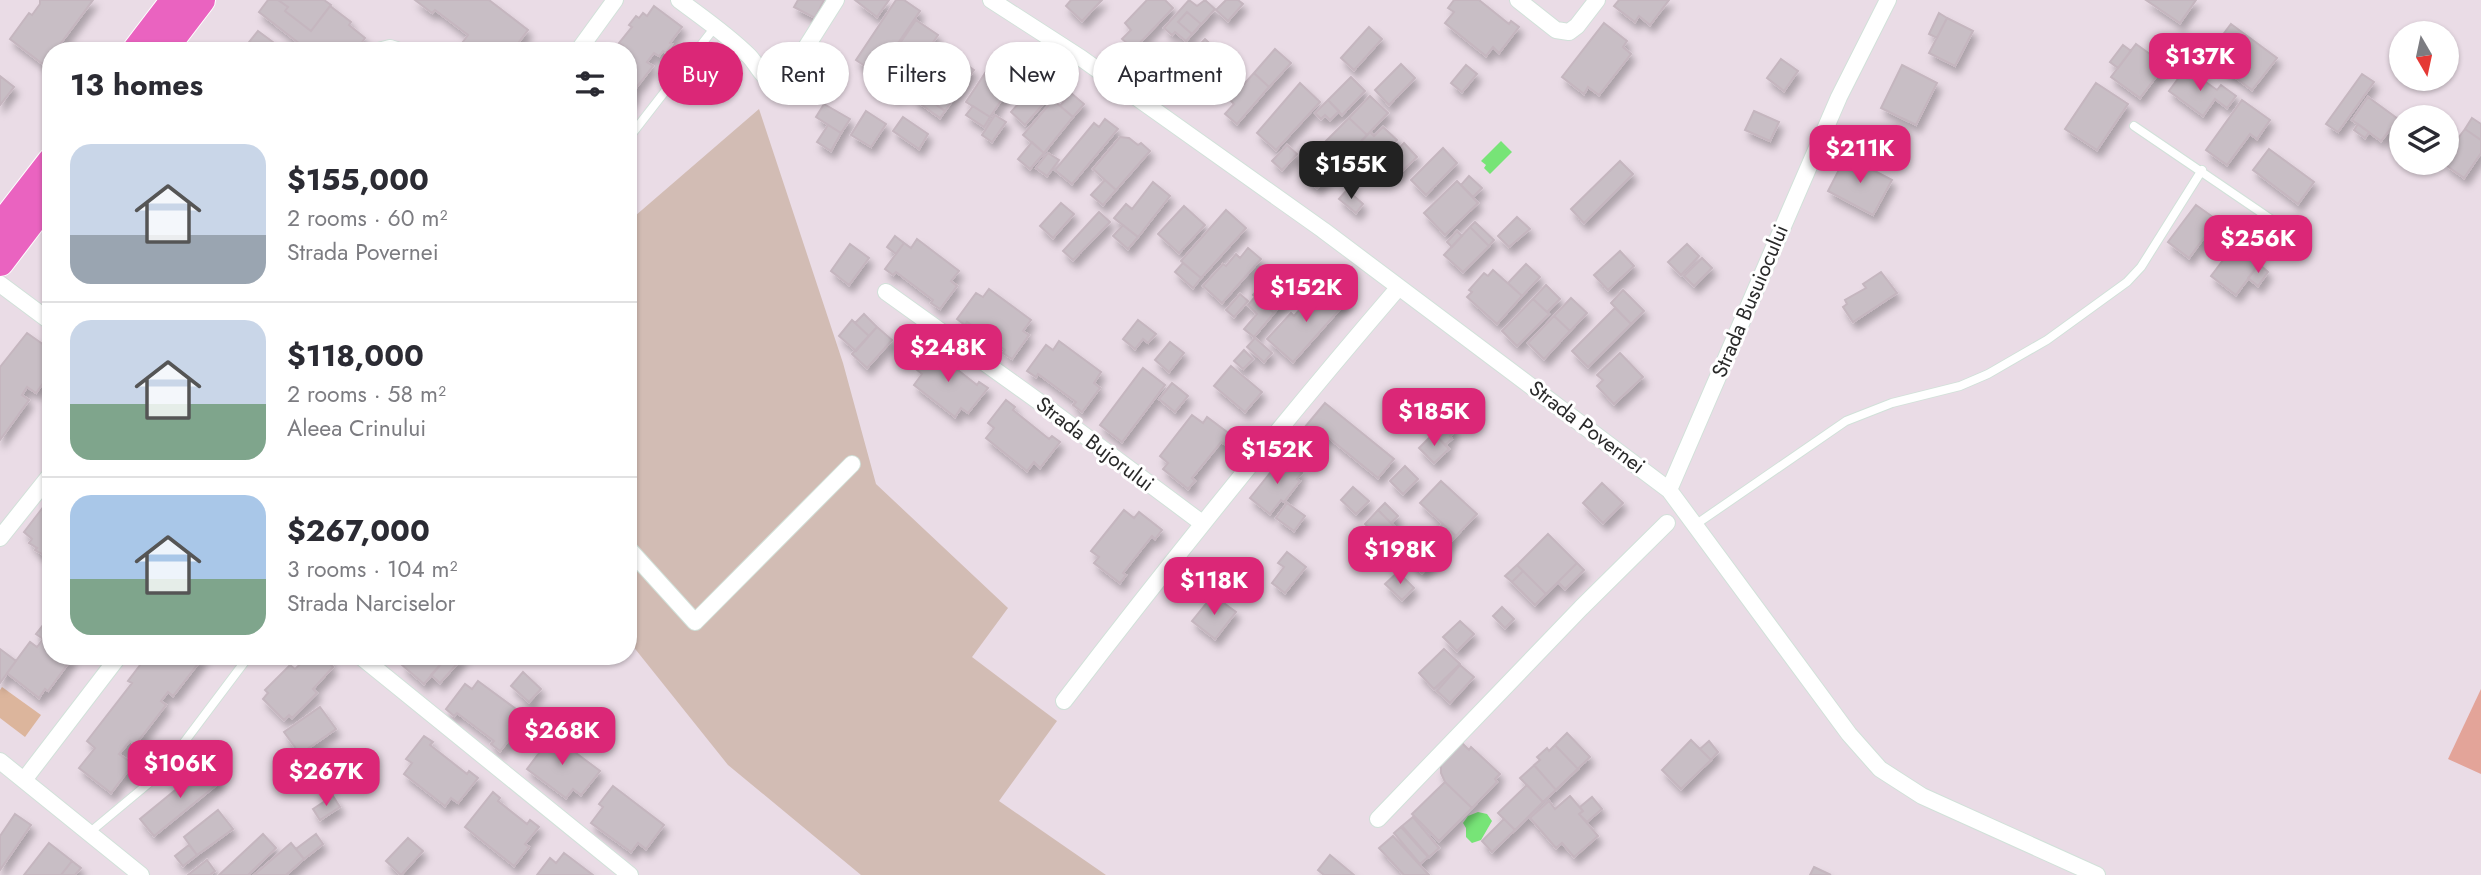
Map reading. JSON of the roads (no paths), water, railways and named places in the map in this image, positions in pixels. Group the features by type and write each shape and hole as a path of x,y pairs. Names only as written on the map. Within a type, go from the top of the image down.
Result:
{"highway":[{"path":"143,42 175,0"},
{"path":"169,42 201,0"},
{"path":"0,228 42,174"},
{"path":"0,262 42,207"}],"street":[{"path":"585,42 615,0"},
{"path":"679,0 749,56 773,82 786,79 835,0"},
{"name":"Strada Povernei","path":"992,0 1169,120 1399,287 1669,490 1865,754 1891,778 1939,805 2096,875"},
{"path":"1518,0 1556,30 1569,32 1597,0"},
{"name":"Strada Busuiocului","path":"1669,490 1839,97 1888,0"},
{"path":"0,284 42,315"},
{"path":"1064,701 1202,523 1310,390 1399,287"},
{"name":"Strada Bujorului","path":"886,292 1202,523"},
{"path":"637,558 695,622 852,464"},
{"path":"0,538 42,485"},
{"path":"1378,819 1581,608 1667,523"},
{"path":"24,780 112,665"},
{"path":"371,665 630,874"},
{"path":"0,761 141,875"}],"lane":[{"path":"637,127 715,27"},
{"path":"2134,126 2278,224"},
{"path":"1695,525 1846,421 1879,407 1960,386 1989,374 2047,340 2127,282 2141,267 2202,170"},
{"path":"1667,523 1682,507"},
{"path":"89,833 161,773 242,665"}]}
